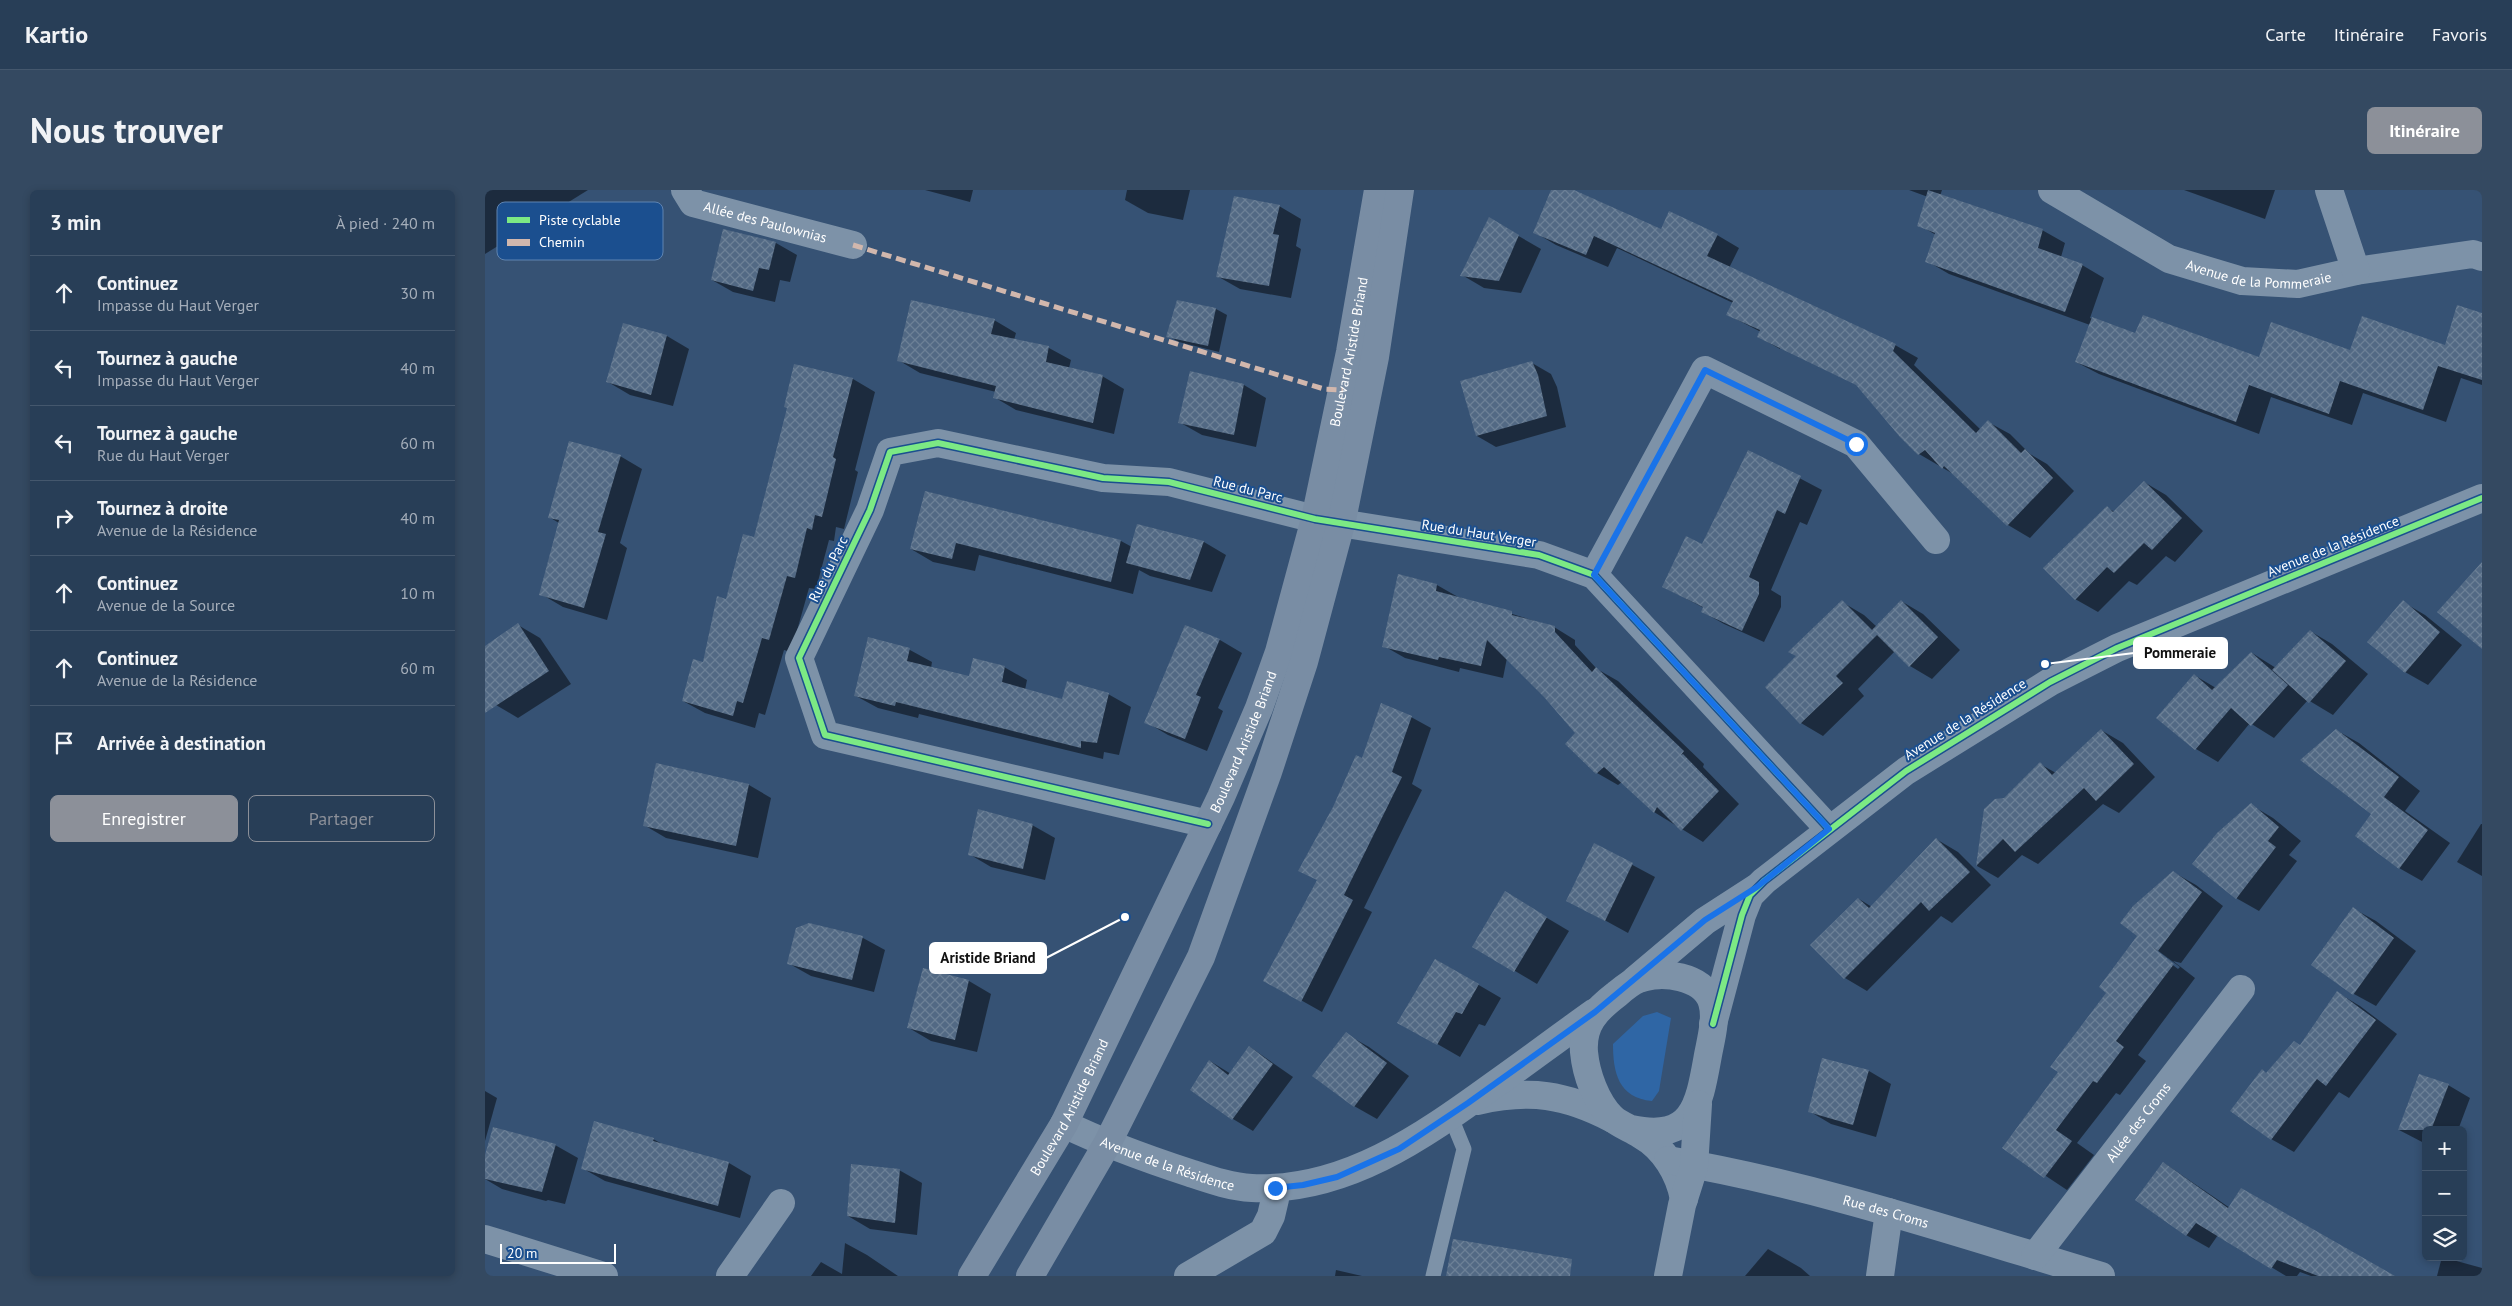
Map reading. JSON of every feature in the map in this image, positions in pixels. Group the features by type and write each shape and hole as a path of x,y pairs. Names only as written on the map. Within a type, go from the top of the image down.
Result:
{"main road":[{"name":"Boulevard Aristide Briand","path":"972,1276 1064,1124 1208,824 1259,708 1279,652 1315,519 1350,352 1377,190"},
{"name":"Boulevard Aristide Briand","path":"1030,1276 1107,1144 1169,1023 1210,936 1268,772 1304,662 1341,524 1375,357 1400,190"}],"street":[{"name":"Allée des Paulownias","path":"685,190 693,203 853,245"},
{"name":"Avenue de la Pommeraie","path":"2053,190 2169,259 2242,281 2298,284 2356,271 2473,254 2482,257"},
{"path":"2329,190 2356,271"},
{"path":"1594,575 1705,370 1856,444 1936,540"},
{"name":"Rue du Parc","path":"1208,824 825,735 799,658 870,510 890,452 938,443 1103,478 1169,482 1315,519"},
{"name":"Avenue de la Résidence","path":"1629,984 1705,920 1757,887 1829,829 1906,771 2050,682 2117,648 2482,498"},
{"name":"Rue du Haut Verger","path":"1315,519 1539,555 1594,575 1829,829"},
{"name":"Avenue de la Résidence","path":"1713,1024 1742,915 1750,895 1757,887"},
{"path":"1669,1276 1684,1198 1681,1162 1698,1104 1713,1024 1713,1009 1709,995 1692,982 1676,977 1657,975 1629,984 1595,1012 1585,1035 1586,1066 1600,1100 1622,1124 1681,1162"},
{"name":"Allée des Croms","path":"2035,1256 2241,989"},
{"name":"Avenue de la Résidence","path":"1064,1124 1107,1144 1226,1185 1275,1188 1303,1185 1337,1177 1399,1149 1459,1109 1595,1012"},
{"name":"Avenue de la Résidence","path":"1459,1109 1505,1095 1540,1094 1576,1102 1622,1124"},
{"path":"1622,1124 1653,1132 1674,1127 1690,1116 1698,1104"},
{"name":"Rue des Croms","path":"1681,1162 1758,1177 1889,1212 2101,1276"},
{"path":"1188,1276 1263,1232 1271,1216 1275,1199 1275,1188"},
{"path":"730,1276 781,1203"},
{"path":"1880,1276 1889,1212"},
{"path":"485,1239 604,1276"}],"lane":[{"path":"1433,1276 1464,1149 1459,1109"}],"shaded area":[{"path":"1657,1012 1671,1018 1659,1091 1652,1101 1632,1095 1620,1082 1614,1064 1613,1044 1643,1016"}],"building":[{"path":"1551,190 1574,190 1661,229 1669,211 1718,234 1707,256 1896,344 1893,351 1976,433 1988,420 2021,453 2025,449 2053,478 2007,526 1944,466 1942,469 1925,450 1918,455 1900,437 1856,385 1757,337 1760,330 1726,315 1733,301 1594,236 1586,255 1533,233"},
{"path":"1928,190 2043,229 2038,248 2083,264 2065,312 1925,262 1935,233 1917,226"},
{"path":"1234,196 1280,205 1273,234 1279,235 1269,286 1216,277"},
{"path":"1489,217 1519,235 1499,281 1460,276"},
{"path":"723,229 776,242 769,270 759,268 753,291 711,280"},
{"path":"911,300 995,319 991,334 1049,346 1046,362 1103,375 1093,423 993,398 996,386 897,361"},
{"path":"1177,300 1216,308 1208,346 1166,337"},
{"path":"2457,305 2482,313 2482,380 2438,366 2423,410 2340,381 2329,414 2249,385 2236,422 2075,362 2092,317 2135,333 2143,315 2259,357 2271,322 2350,350 2362,316 2445,345"},
{"path":"623,323 667,335 651,395 606,382"},
{"path":"1532,361 1538,375 1547,416 1476,436 1460,381"},
{"path":"794,364 853,378 833,457 836,459 822,517 815,515 812,530 807,528 795,578 787,576 769,640 762,638 743,703 737,701 733,716 682,701 693,659 703,662 717,596 726,599 743,534 754,537 787,408 784,407"},
{"path":"1190,371 1244,384 1234,435 1178,423"},
{"path":"569,441 621,455 598,532 606,534 584,608 539,595 559,520 548,518"},
{"path":"1748,450 1801,476 1785,514 1777,510 1749,577 1759,582 1759,594 1742,631 1701,612 1703,607 1662,587 1686,536 1702,544"},
{"path":"2144,481 2182,518 2152,550 2144,543 2114,573 2107,567 2075,600 2043,568 2107,506 2113,512"},
{"path":"925,491 1121,540 1111,582 956,543 952,559 910,549"},
{"path":"1137,524 1204,541 1190,580 1126,563"},
{"path":"2482,562 2482,649 2437,612"},
{"path":"1398,574 1437,584 1436,591 1512,611 1512,615 1555,626 1555,632 1592,672 1596,667 1684,751 1681,755 1683,754 1719,791 1681,831 1657,807 1654,813 1604,767 1596,774 1565,744 1575,733 1544,697 1487,640 1481,666 1439,657 1438,660 1382,647"},
{"path":"1842,600 1872,630 1901,600 1938,637 1909,667 1877,635 1836,676 1843,683 1800,724 1765,687 1796,656 1788,652"},
{"path":"2403,600 2440,632 2405,673 2367,642"},
{"path":"518,623 549,671 485,713 485,646"},
{"path":"1185,625 1220,639 1196,695 1201,697 1185,739 1144,723"},
{"path":"2310,630 2346,661 2309,703 2272,670"},
{"path":"868,637 910,648 907,661 969,676 973,658 1005,666 1002,682 1062,699 1067,681 1109,693 1097,743 1081,741 1081,748 896,702 895,706 854,696"},
{"path":"2251,652 2288,685 2251,726 2231,708 2195,750 2156,718 2194,674 2212,690"},
{"path":"1381,703 1412,716 1392,772 1402,777 1344,895 1353,900 1301,1002 1263,981 1317,880 1298,871 1333,807 1356,755 1362,758"},
{"path":"2101,729 2134,764 2096,801 2084,788 2015,852 2003,839 1976,866 1984,809 1995,799 2004,798 2040,762 2052,775"},
{"path":"2336,729 2399,777 2384,797 2428,830 2399,869 2355,836 2371,814 2300,760"},
{"path":"656,763 749,784 736,846 643,826"},
{"path":"2251,803 2279,827 2268,841 2276,847 2236,899 2192,864 2217,833"},
{"path":"978,809 1033,824 1023,869 968,855"},
{"path":"1936,838 1970,872 1929,911 1921,902 1844,979 1810,945 1858,898 1869,908"},
{"path":"1594,843 1633,863 1605,921 1566,901"},
{"path":"2173,871 2202,892 2158,951 2150,945 2174,964 2116,1041 2124,1047 2097,1083 2093,1081 2056,1130 2072,1141 2044,1178 2002,1148 2058,1072 2050,1067 2106,993 2099,987 2137,936 2120,923 2133,906"},
{"path":"1505,891 1547,917 1514,972 1472,947"},
{"path":"2353,907 2394,938 2353,995 2311,965"},
{"path":"809,923 863,936 852,980 787,964 796,928"},
{"path":"1435,959 1479,984 1462,1014 1456,1012 1437,1045 1397,1023"},
{"path":"923,968 969,980 955,1040 907,1028"},
{"path":"2337,991 2376,1020 2326,1086 2317,1079 2271,1140 2230,1111 2262,1069 2266,1073 2294,1041 2300,1045"},
{"path":"1346,1032 1387,1063 1354,1107 1312,1076"},
{"path":"1249,1046 1273,1064 1232,1120 1190,1090 1209,1060 1228,1075"},
{"path":"1822,1058 1869,1070 1853,1125 1808,1112"},
{"path":"2419,1074 2449,1084 2433,1126 2422,1126 2422,1130 2398,1130"},
{"path":"594,1121 654,1138 653,1141 729,1162 718,1206 581,1169"},
{"path":"493,1127 556,1144 542,1192 485,1179 485,1155"},
{"path":"2163,1162 2228,1208 2241,1188 2395,1276 2318,1276 2277,1260 2271,1269 2196,1223 2186,1236 2135,1200"},
{"path":"851,1164 900,1169 895,1223 847,1216"},
{"path":"1453,1239 1572,1259 1570,1276 1446,1276"}],"marked path":[{"path":"853,245 1324,389 1343,390"}],"cycle path":[{"path":"1208,824 825,735 799,658 870,510 890,452 938,443 1103,478 1169,482 1315,519 1539,555 1594,575 1829,829"},
{"path":"1713,1024 1742,915 1750,895 1764,881 1906,771 2050,682 2117,648 2482,498"}],"place":[{"name":"Pommeraie","path":"2045,664"},
{"name":"Aristide Briand","path":"1125,917"}],"route":[{"path":"1275,1188 1303,1185 1337,1177 1399,1149 1468,1103 1595,1012 1659,961 1705,920 1757,887 1829,829 1594,575 1705,370 1856,444"}]}
